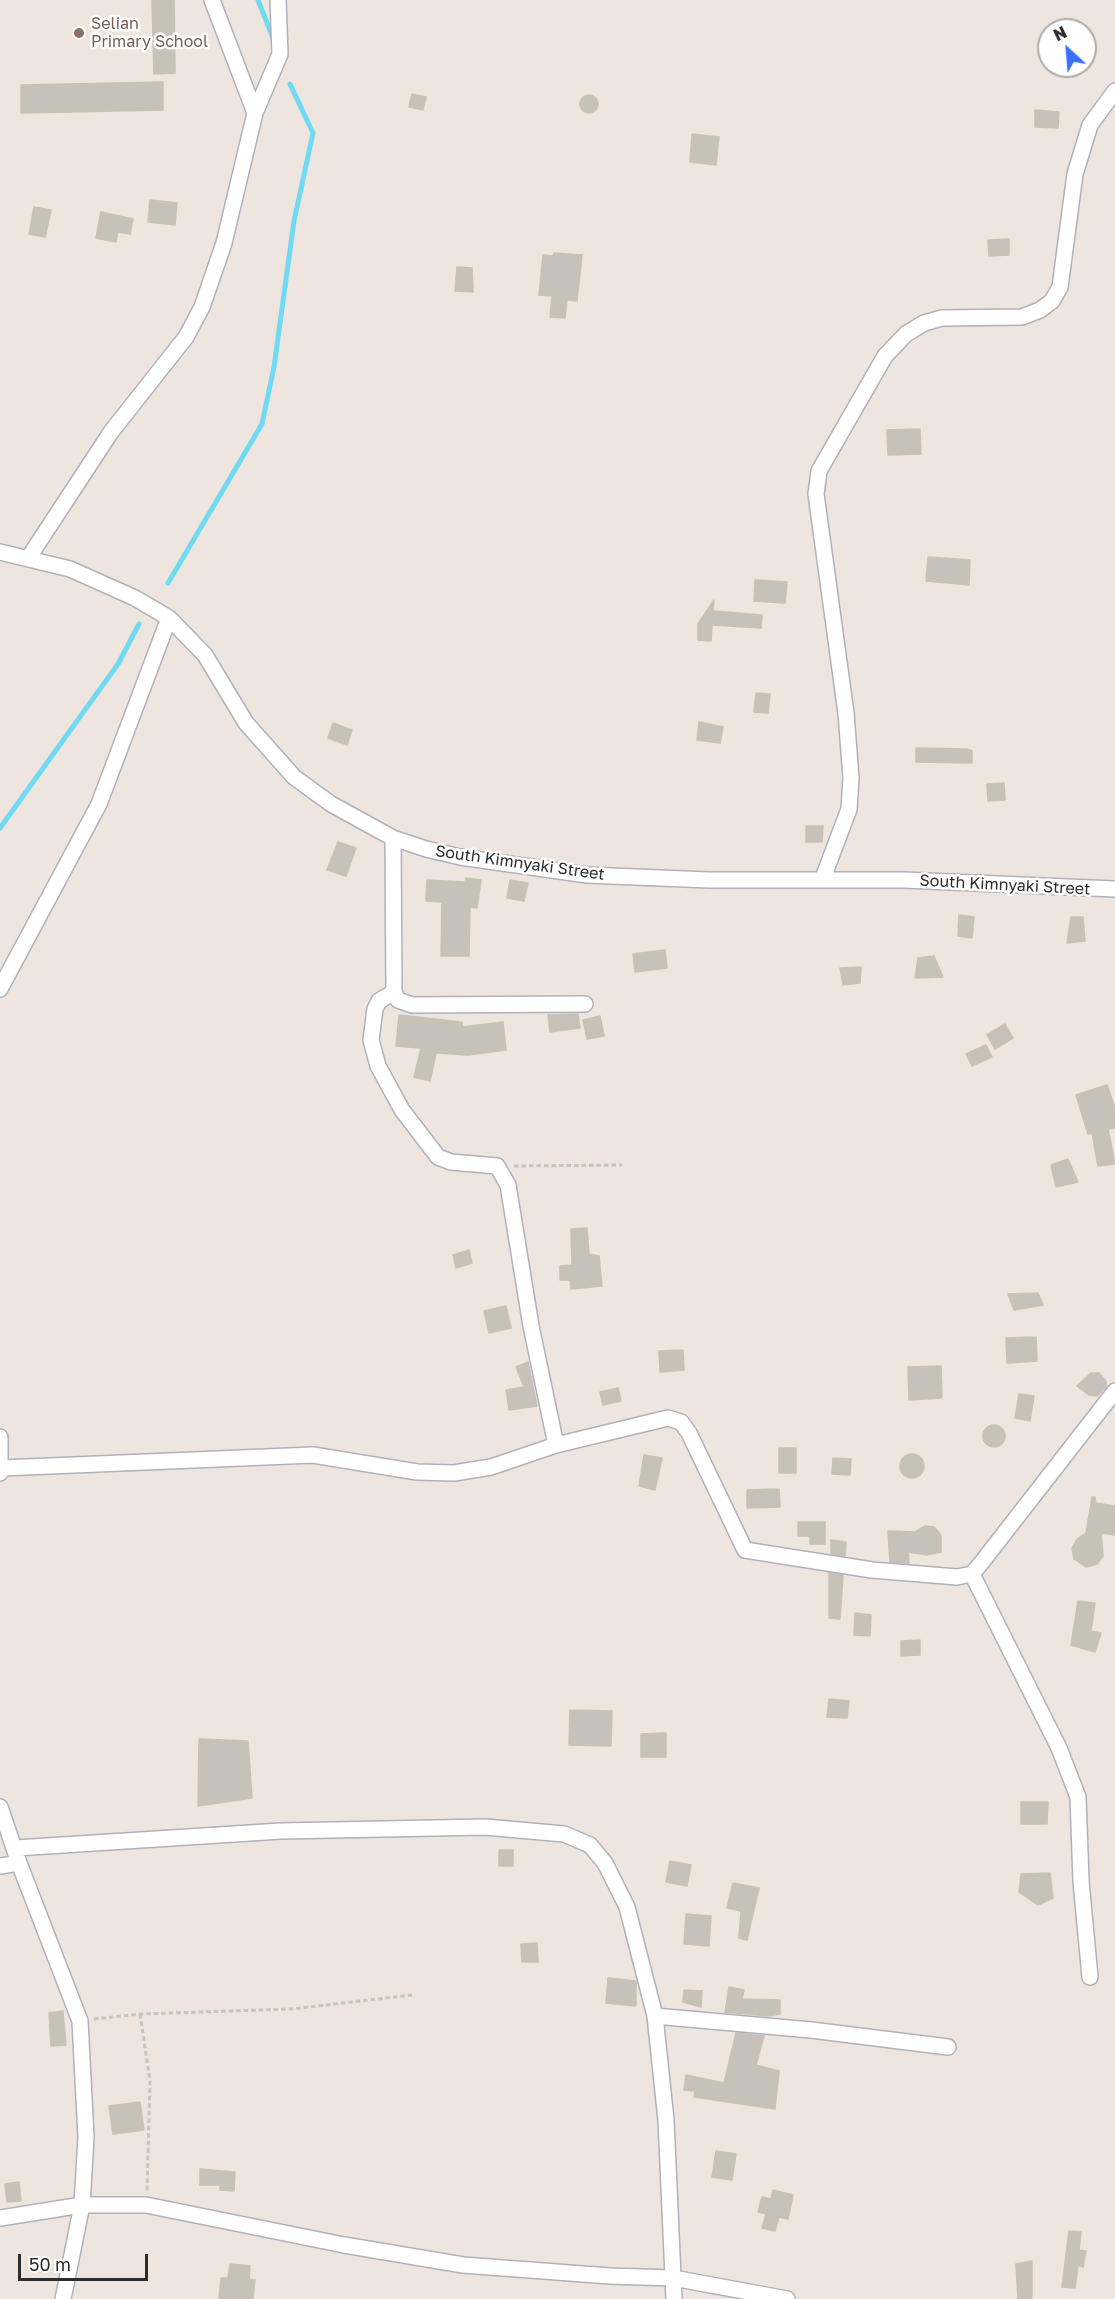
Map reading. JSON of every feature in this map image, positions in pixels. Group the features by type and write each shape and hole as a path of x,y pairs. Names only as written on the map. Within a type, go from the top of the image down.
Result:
{"street":[{"path":"212,0 255,113"},
{"path":"29,557 111,432 186,337 215,274 255,113 280,54 278,0"},
{"path":"823,878 849,809 851,778 846,713 816,494 819,471 885,356 906,334 924,323 942,318 1022,317 1040,310 1052,301 1060,287 1075,174 1090,125 1115,91"},
{"name":"South Kimnyaki Street","path":"0,552 29,557 70,569 112,587 169,618 205,655 246,723 294,777 331,804 393,838 460,857 586,875 709,880 823,878 1115,889"},
{"path":"0,989 99,804 169,618"},
{"path":"393,838 394,992 398,1000 412,1005 585,1004"},
{"path":"394,992 379,1001 375,1009 371,1040 378,1066 402,1110 438,1157 452,1162 497,1166 508,1185 531,1326 556,1445"},
{"path":"0,1437 1,1471 314,1455 417,1472 454,1473 491,1467 556,1445 651,1420 668,1418 681,1422 689,1433 738,1541 745,1550 872,1570 937,1577 972,1574 1115,1391"},
{"path":"972,1574 1059,1748 1078,1797 1081,1881 1090,1977"},
{"path":"0,1807 80,2021 86,2137 82,2205 63,2299"},
{"path":"0,1866 17,1855 292,1830 485,1827 564,1834 590,1845 605,1863 627,1907 655,2016 666,2120 674,2299"},
{"path":"655,2016 811,2030 948,2047"},
{"path":"0,2218 82,2205 146,2205 344,2245 463,2265 610,2277 673,2278 787,2299"}],"path":[{"path":"497,1166 622,1165"},
{"path":"80,2021 140,2014 291,2009 412,1995"},
{"path":"140,2014 150,2081 146,2205"}],"building":[{"path":"152,0 174,0 175,73 154,74"},
{"path":"163,82 163,110 21,113 21,85"},
{"path":"412,94 426,97 423,110 409,107"},
{"path":"589,95 595,98 598,104 595,110 589,113 583,110 580,104 583,98"},
{"path":"1035,110 1059,112 1058,128 1035,127"},
{"path":"692,134 719,137 716,165 690,162"},
{"path":"150,200 177,203 175,225 148,222"},
{"path":"34,207 51,210 45,237 29,234"},
{"path":"101,212 133,219 130,234 118,232 116,242 96,238"},
{"path":"1009,239 1009,255 989,256 988,240"},
{"path":"554,253 582,255 577,301 567,300 565,318 550,317 552,296 539,295 543,255 553,256"},
{"path":"457,267 472,268 473,292 455,291"},
{"path":"920,429 921,454 888,455 887,430"},
{"path":"928,557 970,560 969,585 926,581"},
{"path":"755,580 787,582 785,603 754,601"},
{"path":"714,600 713,611 762,615 761,628 712,625 711,641 698,640 698,624"},
{"path":"756,693 770,694 768,713 754,712"},
{"path":"699,722 723,727 720,743 697,740"},
{"path":"333,723 352,730 347,745 328,738"},
{"path":"916,748 967,749 972,751 972,763 916,762"},
{"path":"1004,783 1005,800 988,801 987,784"},
{"path":"806,826 823,826 822,842 806,842"},
{"path":"338,842 356,848 346,876 327,870"},
{"path":"466,878 481,880 477,908 470,907 469,956 441,956 442,902 426,901 427,880 465,882"},
{"path":"510,880 528,883 524,901 507,898"},
{"path":"959,915 974,917 972,938 958,936"},
{"path":"1071,917 1083,917 1085,941 1067,943"},
{"path":"665,950 667,968 635,972 633,954"},
{"path":"934,956 943,977 915,978 918,958"},
{"path":"861,967 860,983 843,985 840,968"},
{"path":"578,1014 580,1028 550,1032 548,1015"},
{"path":"399,1015 462,1022 462,1027 503,1022 506,1050 468,1055 436,1053 430,1081 414,1077 421,1048 396,1046"},
{"path":"600,1016 604,1036 587,1039 583,1020"},
{"path":"1005,1024 1013,1038 995,1049 987,1035"},
{"path":"986,1045 992,1057 972,1066 966,1054"},
{"path":"1107,1085 1115,1108 1115,1128 1108,1129 1115,1164 1098,1166 1092,1133 1088,1134 1076,1095"},
{"path":"1068,1159 1078,1182 1056,1187 1051,1165"},
{"path":"587,1228 589,1254 599,1256 602,1286 571,1289 570,1280 560,1280 560,1266 572,1265 571,1229"},
{"path":"469,1250 472,1263 456,1268 453,1255"},
{"path":"1038,1293 1043,1305 1014,1310 1008,1294"},
{"path":"506,1306 511,1328 489,1333 484,1311"},
{"path":"1036,1337 1037,1361 1007,1363 1006,1338"},
{"path":"683,1350 684,1370 660,1372 659,1351"},
{"path":"528,1362 537,1406 509,1410 506,1390 524,1387 516,1367"},
{"path":"941,1366 942,1398 909,1400 908,1367"},
{"path":"1091,1373 1099,1373 1106,1381 1106,1387 1097,1396 1089,1395 1077,1386"},
{"path":"618,1388 621,1401 603,1405 600,1392"},
{"path":"1019,1394 1034,1396 1030,1421 1015,1418"},
{"path":"994,1425 1002,1428 1005,1436 1002,1444 994,1447 986,1444 983,1436 986,1428"},
{"path":"779,1448 796,1448 796,1473 779,1473"},
{"path":"912,1454 920,1458 924,1466 920,1474 912,1478 904,1474 900,1466 904,1458"},
{"path":"644,1455 662,1458 655,1490 639,1486"},
{"path":"833,1458 851,1459 850,1475 832,1474"},
{"path":"779,1489 780,1507 747,1508 747,1490"},
{"path":"1092,1497 1095,1497 1096,1503 1115,1506 1115,1535 1101,1533 1103,1556 1097,1564 1086,1567 1074,1559 1072,1548 1077,1539 1086,1533"},
{"path":"798,1522 825,1522 825,1544 810,1544 810,1536 798,1536"},
{"path":"925,1526 934,1527 941,1535 941,1552 927,1555 908,1552 909,1563 890,1562 888,1531 915,1532"},
{"path":"831,1540 846,1542 845,1556 831,1554"},
{"path":"829,1573 843,1575 840,1619 829,1618"},
{"path":"1078,1601 1095,1603 1091,1631 1101,1633 1095,1652 1071,1645"},
{"path":"855,1613 871,1615 870,1636 854,1635"},
{"path":"920,1640 920,1655 901,1656 901,1641"},
{"path":"829,1699 849,1701 847,1718 827,1717"},
{"path":"570,1710 612,1711 611,1746 569,1745"},
{"path":"666,1733 666,1757 641,1757 641,1734"},
{"path":"199,1739 248,1741 252,1798 198,1806"},
{"path":"1021,1802 1048,1802 1047,1824 1021,1824"},
{"path":"499,1850 513,1850 513,1866 499,1866"},
{"path":"670,1861 691,1865 687,1886 666,1882"},
{"path":"1050,1873 1053,1898 1038,1905 1019,1892 1021,1874"},
{"path":"733,1883 759,1888 747,1940 739,1938 741,1911 727,1908"},
{"path":"686,1914 711,1916 709,1946 684,1944"},
{"path":"537,1943 538,1962 522,1962 521,1944"},
{"path":"608,1978 636,1981 636,2006 606,2003"},
{"path":"729,1987 744,1990 742,1999 780,2000 780,2014 769,2016 725,2012"},
{"path":"684,1990 702,1991 701,2007 683,2002"},
{"path":"63,2011 66,2045 51,2046 49,2013"},
{"path":"736,2033 764,2036 756,2065 779,2071 775,2109 694,2097 695,2091 684,2090 686,2075 724,2083"},
{"path":"140,2102 144,2130 113,2134 109,2106"},
{"path":"716,2151 736,2154 732,2180 712,2177"},
{"path":"200,2169 235,2172 234,2191 220,2190 220,2185 200,2185"},
{"path":"19,2182 21,2201 7,2202 5,2184"},
{"path":"773,2190 793,2195 788,2219 779,2217 775,2231 762,2228 766,2214 758,2212 762,2197 771,2199"},
{"path":"1069,2231 1081,2232 1079,2250 1086,2251 1083,2267 1078,2265 1075,2288 1062,2287"},
{"path":"1032,2261 1032,2299 1018,2299 1016,2264"},
{"path":"230,2264 250,2266 249,2279 255,2280 253,2299 219,2299 221,2278 228,2278"}],"waterway":[{"path":"258,0 275,43"},
{"path":"168,583 262,424 274,367 294,221 313,133 290,84"},
{"path":"0,828 118,664 139,624"}],"place":[{"name":"Selian Primary School","path":"79,33"}]}
